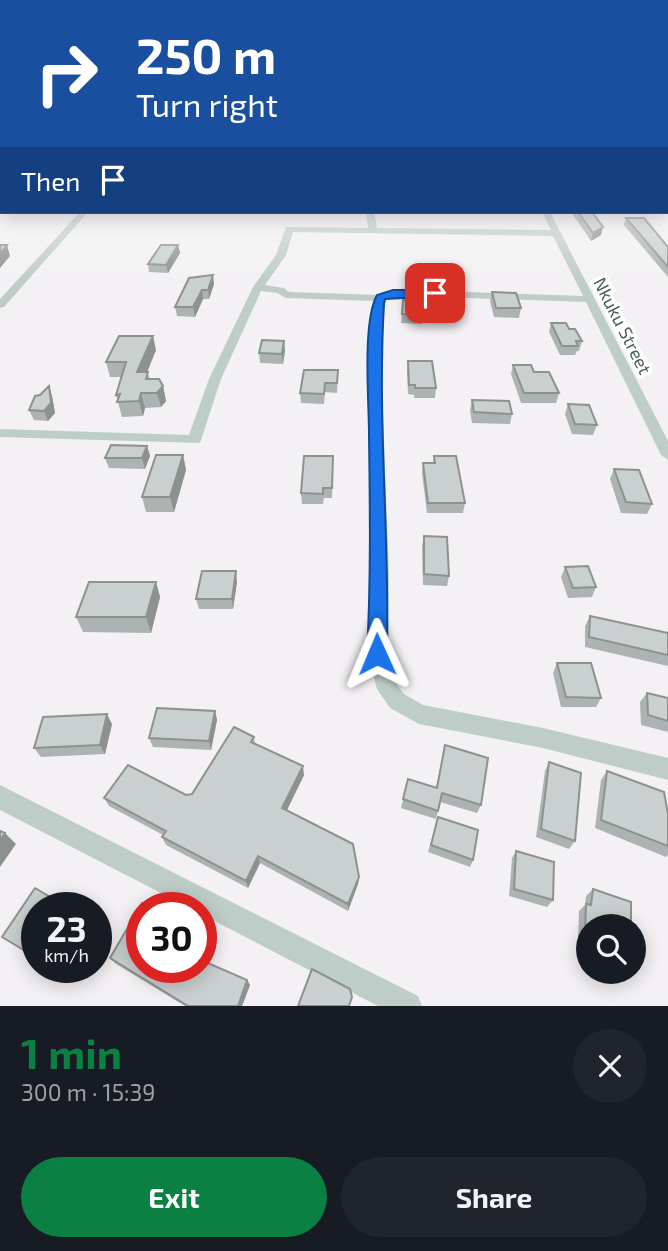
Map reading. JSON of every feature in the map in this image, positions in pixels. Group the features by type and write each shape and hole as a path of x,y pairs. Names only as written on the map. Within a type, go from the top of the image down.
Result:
{"street":[{"path":"0,304 82,214"},
{"path":"370,214 373,232"},
{"name":"Nkuku Street","path":"547,214 668,454"},
{"path":"0,433 195,440 215,379 257,287 281,255 289,229 556,233"},
{"path":"257,287 281,290 286,295 380,298 410,293 588,299"},
{"path":"380,298 374,358 380,578 377,654 384,683 397,701 419,714 543,738 668,769"},
{"path":"0,797 408,1006"}],"building":[{"path":"579,214 593,214 603,227 593,233"},
{"path":"626,218 644,218 668,247 668,267"},
{"path":"0,245 7,245 0,254"},
{"path":"161,245 178,245 166,265 148,264"},
{"path":"213,275 208,290 202,290 193,307 175,307 189,278"},
{"path":"492,292 516,293 521,308 496,308"},
{"path":"403,300 424,301 423,315 402,314"},
{"path":"551,323 566,323 569,329 575,329 582,341 576,341 578,346 562,346"},
{"path":"119,336 153,336 137,372 148,372 146,379 159,379 163,386 157,393 141,393 139,401 117,402 120,394 116,395 126,362 106,362"},
{"path":"262,340 284,341 282,354 259,353"},
{"path":"408,361 432,361 436,388 415,388 415,385 409,385"},
{"path":"513,365 531,365 534,372 549,372 559,393 524,393"},
{"path":"304,370 338,370 337,383 325,383 324,394 300,393"},
{"path":"49,386 51,403 44,411 29,410 35,396"},
{"path":"472,400 509,401 512,414 474,412"},
{"path":"568,404 589,405 597,425 575,424"},
{"path":"111,445 147,446 142,458 105,458"},
{"path":"156,455 183,455 170,497 142,497"},
{"path":"304,456 333,456 332,488 323,488 323,494 301,493"},
{"path":"434,456 456,456 465,503 428,503 423,463 435,463"},
{"path":"614,469 639,470 652,504 626,502"},
{"path":"424,536 447,537 449,576 424,574"},
{"path":"588,566 596,587 573,588 565,567"},
{"path":"202,571 236,571 232,599 196,599"},
{"path":"89,582 156,582 146,617 76,617"},
{"path":"590,616 668,633 668,655 589,637"},
{"path":"557,663 591,663 601,698 566,697"},
{"path":"647,693 668,698 668,721 648,715"},
{"path":"157,708 215,711 209,741 149,738"},
{"path":"107,714 100,745 34,748 43,717"},
{"path":"234,727 254,737 251,742 303,766 282,808 353,844 359,877 348,904 258,856 246,881 162,837 166,831 104,798 128,765 186,795 192,794"},
{"path":"445,745 488,758 481,805 442,793 438,811 403,799 408,779 437,788"},
{"path":"549,762 581,773 575,841 541,829"},
{"path":"607,771 664,792 668,814 668,846 601,820"},
{"path":"438,817 478,830 473,860 431,845"},
{"path":"516,851 554,862 553,900 514,889"},
{"path":"593,889 631,902 631,914 586,914 586,904 591,905"},
{"path":"21,909 21,948 2,937"},
{"path":"126,930 126,968 112,959"},
{"path":"217,967 247,980 238,1006 188,1006 151,983 217,983"},
{"path":"312,969 350,989 352,997 349,1006 298,1006"}],"route":[{"path":"377,654 380,578 374,358 378,304 380,298 393,294 435,293"}]}
